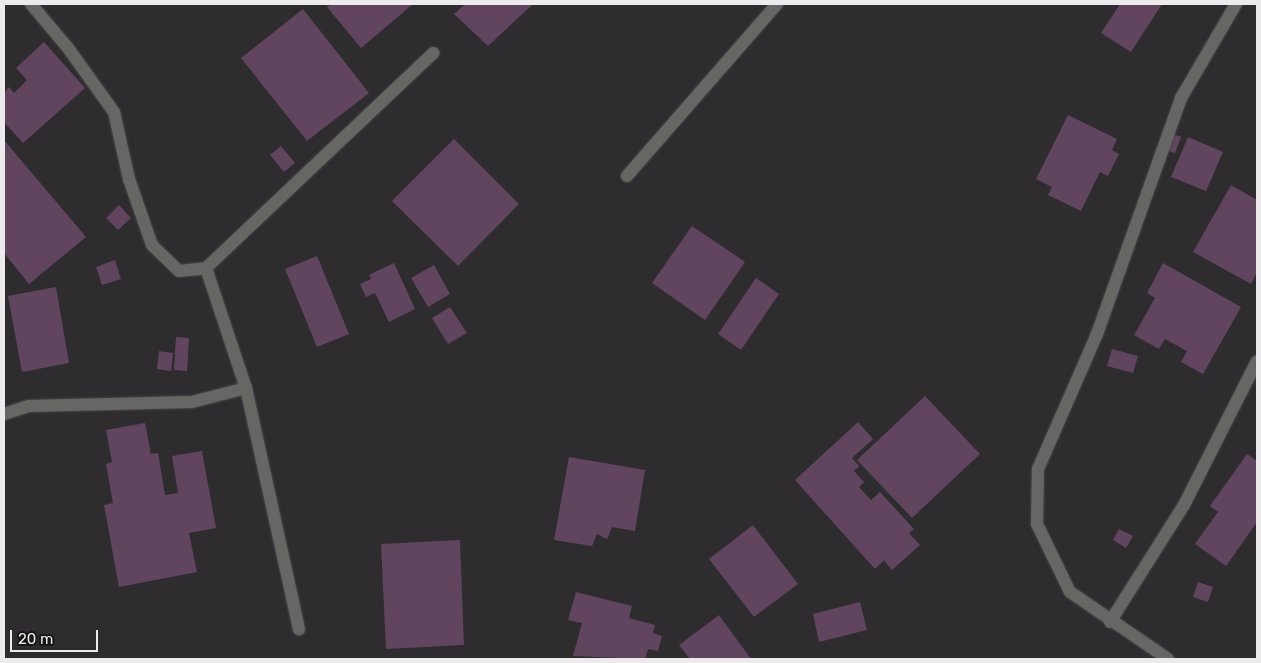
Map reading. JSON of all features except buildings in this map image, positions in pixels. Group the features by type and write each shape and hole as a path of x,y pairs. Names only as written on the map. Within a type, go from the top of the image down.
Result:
{"street":[{"path":"31,4 68,48 114,112 129,179 152,245 179,271 206,268 433,53"},
{"path":"627,176 777,4"},
{"path":"1168,659 1110,622 1070,592 1037,524 1038,470 1097,334 1181,98 1236,4"},
{"path":"206,268 246,388 298,629"},
{"path":"1110,622 1184,505 1257,362"},
{"path":"4,414 29,406 192,402 246,388"}]}
